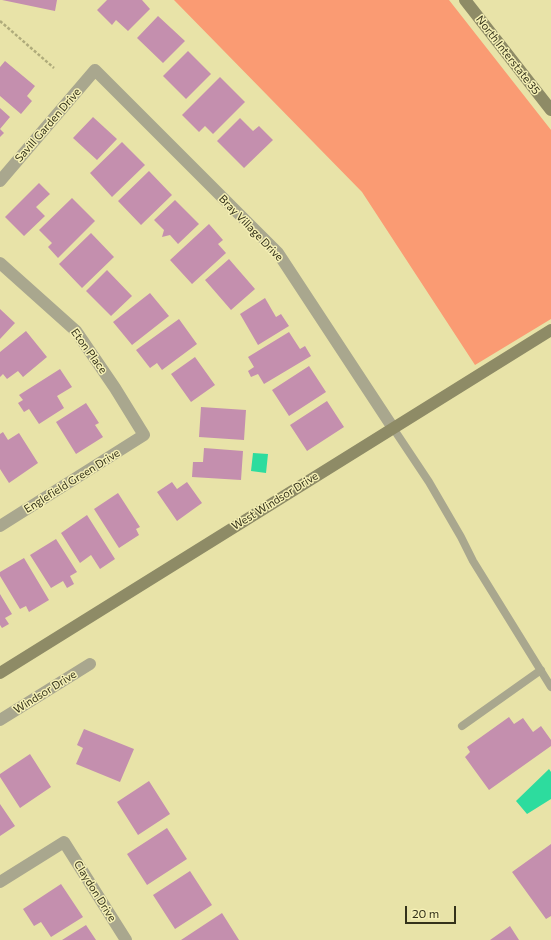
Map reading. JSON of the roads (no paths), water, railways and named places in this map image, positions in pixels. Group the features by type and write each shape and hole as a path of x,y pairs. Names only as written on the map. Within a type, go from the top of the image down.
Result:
{"street":[{"name":"North Interstate 35","path":"465,0 551,110"},
{"name":"Savill Garden Drive","path":"0,181 96,70"},
{"name":"Bray Village Drive","path":"96,70 278,253 393,428"},
{"name":"Eton Place","path":"0,263 76,331 115,388 144,435"},
{"name":"West Windsor Drive","path":"0,673 551,330"},
{"name":"Englefield Green Drive","path":"0,526 144,435"},
{"name":"Windsor Drive","path":"0,720 90,664"},
{"name":"Claydon Drive","path":"0,882 64,842 126,940"}],"lane":[{"path":"393,428 429,482 473,561 551,686"},
{"path":"462,726 540,670"}]}
